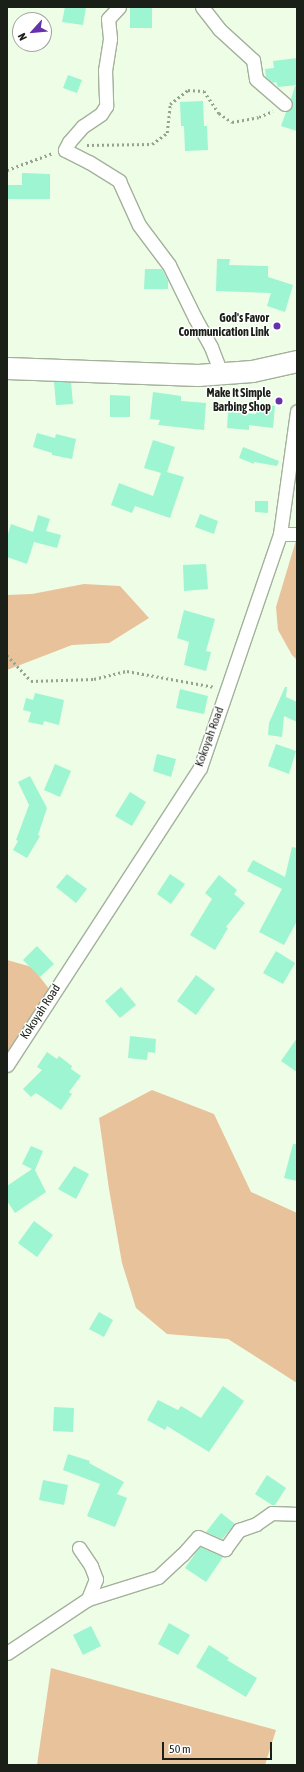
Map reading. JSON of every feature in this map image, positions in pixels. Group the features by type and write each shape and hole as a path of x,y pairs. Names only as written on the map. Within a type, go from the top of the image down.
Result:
{"main road":[{"path":"7,368 198,375 252,371 297,361"}],"street":[{"path":"119,7 108,19 110,39 105,70 106,106 100,114 83,126 68,142 65,150 89,162 119,182 139,225 169,265 194,318 211,346 221,373"},
{"path":"202,7 219,29 253,60 256,79 285,104"},
{"name":"Kokoyah Road","path":"7,1065 200,768 280,534 297,411"},
{"path":"280,534 297,534"},
{"path":"7,1653 88,1599 158,1577 182,1556 198,1537 225,1549 239,1530 256,1524 272,1513 297,1514"},
{"path":"79,1548 91,1566 96,1579 88,1599"}],"path":[{"path":"7,170 65,150 87,145 152,144 167,133 170,104 188,90 204,91 219,113 232,122 259,117 285,104"},
{"path":"7,655 31,681 94,679 127,671 220,687"}],"shaded area":[{"path":"297,537 297,660 292,655 278,630 276,607"},
{"path":"84,584 120,586 149,618 109,643 72,645 7,670 7,595 32,594"},
{"path":"7,960 32,967 57,999 7,1058"},
{"path":"152,1090 214,1114 251,1192 297,1213 297,1383 228,1339 167,1334 136,1308 122,1263 109,1189 99,1118"},
{"path":"51,1668 276,1730 265,1765 37,1765"}],"building":[{"path":"65,7 86,7 83,25 62,22"},
{"path":"130,7 152,7 152,28 130,28"},
{"path":"297,58 297,85 278,87 276,82 273,83 266,77 265,69 274,68 273,61"},
{"path":"68,75 82,80 77,93 63,88"},
{"path":"295,86 297,86 297,131 281,126 286,112 293,106 291,99"},
{"path":"203,101 204,126 207,126 208,150 185,151 184,126 181,126 180,102"},
{"path":"22,173 50,174 50,199 7,199 7,185 22,185"},
{"path":"217,259 230,259 229,265 268,266 268,277 293,285 285,312 267,306 271,293 216,291"},
{"path":"145,269 162,269 168,281 168,289 144,289"},
{"path":"54,382 71,382 73,404 56,405"},
{"path":"153,392 181,396 181,401 206,403 204,430 158,425 160,420 150,419"},
{"path":"110,395 130,396 130,417 110,417"},
{"path":"257,404 275,406 273,428 249,425 249,430 227,428 228,412 256,414"},
{"path":"37,433 55,438 56,434 76,439 72,459 52,455 52,453 33,447"},
{"path":"153,440 175,447 167,472 184,477 170,518 135,506 132,513 111,505 119,483 153,496 161,473 144,468"},
{"path":"243,447 279,461 277,466 254,462 254,464 239,458"},
{"path":"255,501 268,501 268,513 255,512"},
{"path":"200,514 218,521 214,534 195,527"},
{"path":"38,515 50,519 46,531 61,535 57,548 34,542 27,564 7,557 7,537 11,524 33,532"},
{"path":"206,564 208,589 184,591 183,565"},
{"path":"184,610 215,619 206,651 211,652 206,671 184,665 189,642 177,638"},
{"path":"285,687 287,687 286,697 297,702 297,722 284,716 282,737 268,735 269,723"},
{"path":"180,689 208,696 204,714 176,708"},
{"path":"35,693 64,700 59,725 44,721 43,725 28,722 31,712 23,710 26,698 33,700"},
{"path":"276,744 296,751 289,774 268,766"},
{"path":"157,754 176,759 171,777 153,771"},
{"path":"55,764 71,771 60,797 44,790"},
{"path":"30,776 47,808 38,835 40,836 27,858 13,850 18,841 16,840 29,805 18,782"},
{"path":"130,792 146,802 132,826 115,816"},
{"path":"292,847 297,848 297,921 284,945 259,932 282,889 247,871 253,860 285,877"},
{"path":"67,874 87,889 76,903 56,887"},
{"path":"170,874 185,884 171,904 157,894"},
{"path":"219,875 237,890 234,894 245,903 226,927 228,928 215,950 190,935 212,899 205,893"},
{"path":"37,946 54,964 40,977 23,960"},
{"path":"276,951 295,963 283,984 263,973"},
{"path":"196,975 215,989 196,1015 177,1001"},
{"path":"121,987 136,1005 120,1018 105,1001"},
{"path":"130,1036 156,1039 155,1053 148,1052 147,1060 128,1058"},
{"path":"297,1038 297,1072 281,1061"},
{"path":"47,1052 57,1059 59,1056 72,1066 71,1069 81,1076 69,1092 72,1094 61,1110 36,1093 31,1097 23,1089 42,1070 37,1067"},
{"path":"293,1144 297,1144 297,1181 284,1178"},
{"path":"31,1146 43,1151 35,1170 46,1192 15,1213 7,1201 7,1186 32,1169 22,1164"},
{"path":"74,1166 89,1174 76,1199 58,1189"},
{"path":"34,1221 53,1235 37,1257 18,1243"},
{"path":"99,1312 113,1320 104,1337 89,1329"},
{"path":"223,1386 244,1401 209,1452 167,1426 165,1430 147,1420 158,1400 178,1410 181,1406 201,1418"},
{"path":"54,1407 74,1408 73,1432 53,1431"},
{"path":"68,1454 90,1461 89,1463 124,1482 117,1494 127,1498 115,1527 87,1516 100,1484 63,1470"},
{"path":"267,1475 286,1488 275,1505 272,1505 255,1494"},
{"path":"43,1480 68,1485 64,1505 39,1500"},
{"path":"221,1513 235,1524 222,1539 206,1532"},
{"path":"200,1547 223,1557 206,1582 185,1568"},
{"path":"169,1623 190,1635 178,1655 158,1644"},
{"path":"91,1626 101,1646 83,1655 73,1635"},
{"path":"209,1645 229,1658 227,1660 257,1678 246,1697 196,1667"}],"place":[{"name":"God's Favor Communication Link","path":"277,326"},
{"name":"Make It Simple Barbing Shop","path":"279,401"}]}
